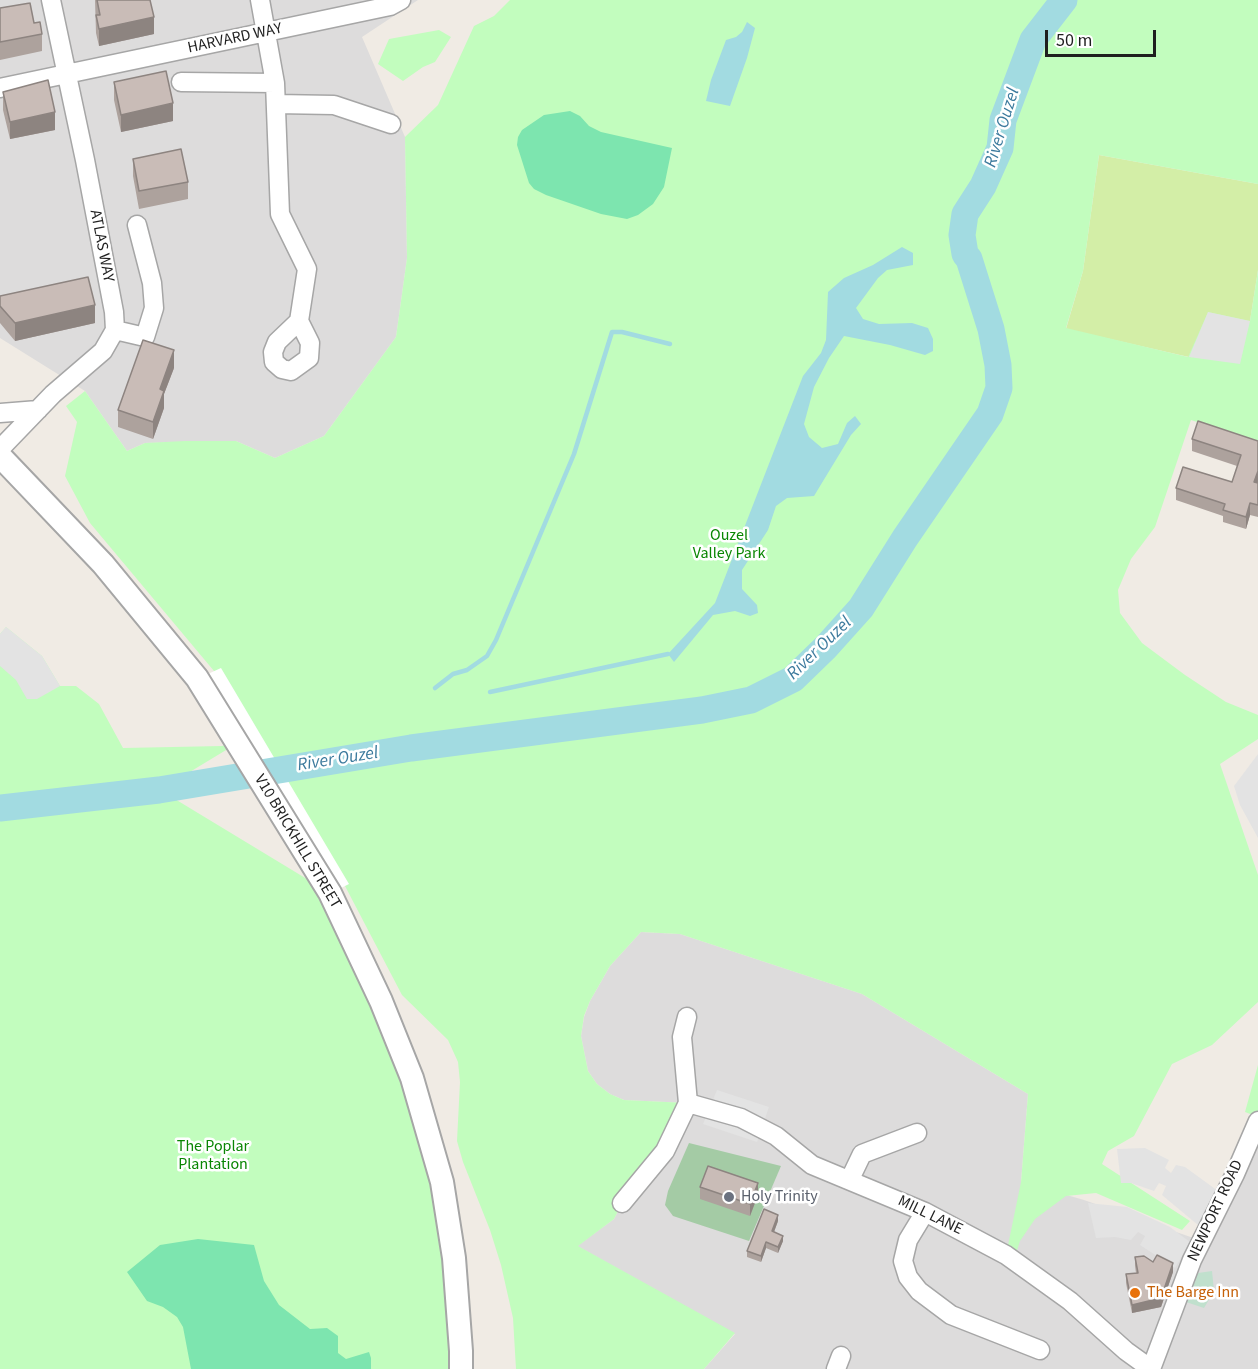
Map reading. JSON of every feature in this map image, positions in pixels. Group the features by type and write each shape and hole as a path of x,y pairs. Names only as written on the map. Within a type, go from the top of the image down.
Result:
{"street":[{"name":"ATLAS WAY","path":"51,0 68,75 114,312 115,330"},
{"path":"260,0 275,83 280,213 307,269 299,321"},
{"name":"HARVARD WAY","path":"0,88 390,6 401,0"},
{"path":"181,82 275,83"},
{"path":"276,104 334,105 391,124"},
{"path":"0,449 53,394 103,351 115,330 145,337 154,308 152,283 137,225"},
{"path":"0,413 38,410"},
{"name":"V10 BRICKHILL STREET","path":"0,456 102,564 197,678 330,893 381,1001 412,1078 442,1182 454,1258 461,1351 460,1369"},
{"path":"622,1203 665,1151 688,1104 682,1037 687,1017"},
{"name":"MILL LANE","path":"688,1104 741,1118 776,1136 812,1165 925,1212 1014,1260 1070,1301 1126,1352 1151,1369"},
{"name":"NEWPORT ROAD","path":"1151,1369 1192,1260 1258,1121"},
{"path":"850,1179 862,1154 917,1133"},
{"path":"925,1212 908,1240 903,1261 908,1277 919,1291 951,1315 1040,1350"}],"shaded area":[{"path":"0,0 418,0 362,37 405,137 407,258 396,337 324,436 275,458 236,441 145,443 127,451 85,391 0,338"},
{"path":"1208,312 1250,321 1240,364 1189,357"},
{"path":"6,627 42,656 60,686 37,699 27,699 16,680 0,666 0,634"},
{"path":"1258,754 1258,838 1240,805 1234,786"},
{"path":"641,932 680,934 862,994 1028,1094 1021,1182 1084,1200 1205,1242 1258,1121 1258,1369 704,1369 735,1334 577,1246 614,1219 687,1103 624,1100 610,1094 597,1084 588,1071 581,1036 584,1017 590,1001 610,966"},
{"path":"717,1090 769,1107 757,1142 703,1124"},
{"path":"1145,1148 1169,1160 1165,1168 1171,1173 1176,1165 1185,1167 1218,1191 1198,1225 1162,1195 1166,1186 1159,1183 1154,1191 1131,1183 1121,1183 1117,1149"},
{"path":"1088,1203 1127,1207 1170,1227 1190,1242 1175,1268 1140,1245 1145,1236 1138,1232 1131,1240 1115,1237 1096,1238"}],"green space":[{"name":"Ouzel Valley Park","path":"510,0 1258,0 1258,184 1099,155 1083,271 1066,328 1188,357 1208,312 1250,321 1258,270 1258,442 1191,420 1155,527 1131,559 1118,590 1120,613 1142,643 1226,702 1258,715 1258,739 1220,764 1258,875 1258,1002 1212,1045 1172,1064 1134,1136 1108,1151 1102,1164 1190,1221 1182,1230 1096,1193 1066,1196 1035,1219 1020,1241 1014,1260 1006,1255 1021,1182 1028,1094 862,994 680,934 641,932 610,966 584,1016 581,1036 588,1071 597,1084 610,1094 624,1100 688,1103 622,1203 614,1219 578,1246 735,1333 704,1369 516,1369 513,1318 501,1265 457,1141 460,1082 458,1062 448,1040 402,995 345,886 214,671 90,523 65,476 77,422 66,406 85,391 127,451 145,443 236,441 275,458 324,436 396,337 407,258 405,137 438,105 474,26 494,16"},
{"path":"439,30 451,37 435,62 423,67 403,81 378,64 389,39"},
{"path":"570,111 601,132 672,148 664,187 653,204 638,215 627,219 601,214 534,189 529,183 517,145 518,137 522,130 544,115"},
{"path":"1099,155 1258,184 1258,270 1250,321 1189,357 1066,329 1083,271"},
{"name":"The Poplar Plantation","path":"6,627 42,656 60,686 76,686 99,704 123,748 222,746 241,741 160,790 330,893 442,1182 461,1369 0,1369 0,634"},
{"path":"1258,1065 1258,1117 1245,1112"},
{"path":"689,1143 781,1166 749,1241 673,1216 665,1205 668,1191"},
{"path":"198,1239 254,1245 264,1281 279,1305 310,1329 327,1328 338,1336 338,1353 346,1359 369,1352 371,1369 191,1369 183,1327 177,1317 163,1307 147,1301 127,1272 160,1245"},
{"path":"1212,1271 1214,1291 1204,1308 1186,1302 1187,1291 1198,1273"}],"water":[{"path":"747,22 755,28 730,106 706,101 726,40 742,32"},
{"path":"902,247 913,253 913,265 887,270 878,278 856,308 863,319 879,324 912,323 928,328 933,339 933,351 925,355 844,336 814,387 804,424 809,437 822,448 838,444 847,423 855,416 861,424 851,435 814,496 787,498 776,506 768,530 742,570 742,589 757,605 758,613 750,616 735,611 713,615 674,662 668,654 715,603 803,376 821,353 826,340 828,292 844,278 873,265"}],"pier":[{"path":"221,668 349,884 319,899 302,868 186,684"}],"building":[{"path":"97,0 150,0 154,17 99,29 96,15 100,15"},
{"path":"30,3 34,23 40,22 42,34 0,42 0,8"},
{"path":"166,71 173,103 121,115 114,82"},
{"path":"48,80 55,112 10,122 3,92"},
{"path":"181,149 188,182 139,191 133,159"},
{"path":"88,277 95,305 15,323 0,306 0,296"},
{"path":"143,340 174,350 160,389 164,391 153,422 118,410"},
{"path":"1198,421 1258,441 1258,471 1254,482 1258,483 1258,505 1250,503 1246,517 1223,510 1225,504 1176,488 1183,467 1232,482 1241,455 1192,439"},
{"path":"708,1166 758,1183 750,1204 700,1187"},
{"path":"764,1209 778,1215 772,1231 783,1236 778,1247 766,1242 761,1256 747,1251"},
{"path":"1157,1255 1173,1263 1161,1298 1132,1305 1126,1274 1138,1273 1135,1257 1144,1256 1153,1262"}],"waterway":[{"name":"River Ouzel","path":"0,808 159,790 411,748 702,710 751,700 793,679 861,608 905,538 990,414 999,388 998,365 991,329 969,259 965,254 962,235 965,214 983,186 1000,148 1003,120 1033,40 1064,0"},
{"path":"435,688 453,674 467,670 487,656 496,640 574,454 612,332 622,332 670,344"},
{"path":"490,692 668,654"}],"place":[{"name":"Holy Trinity","path":"729,1197"},
{"name":"The Barge Inn","path":"1135,1293"}]}
